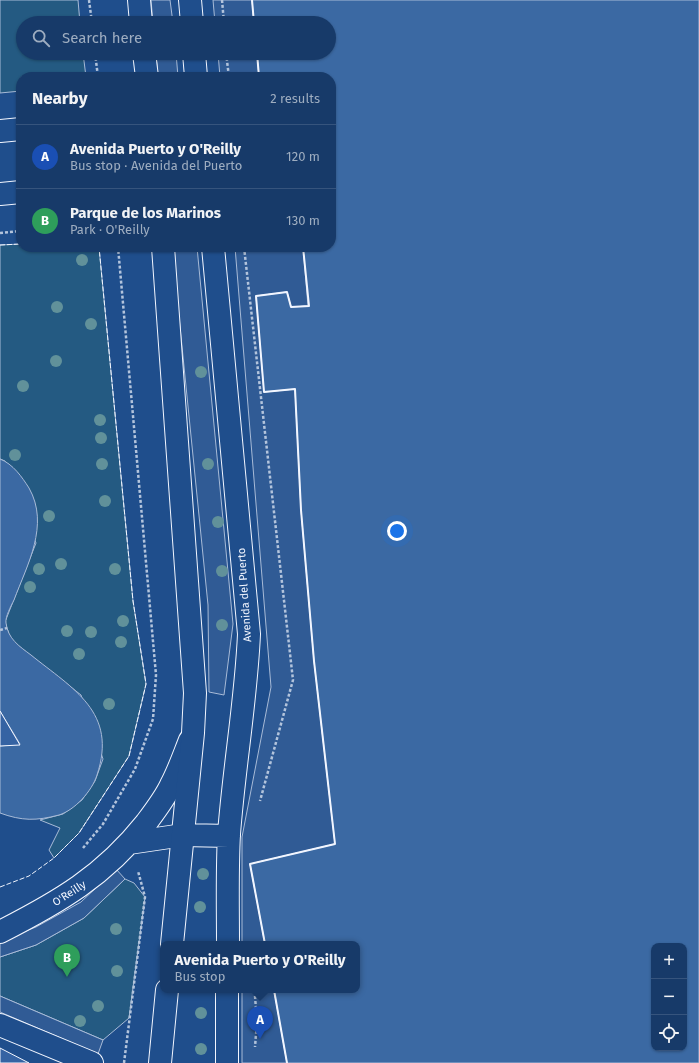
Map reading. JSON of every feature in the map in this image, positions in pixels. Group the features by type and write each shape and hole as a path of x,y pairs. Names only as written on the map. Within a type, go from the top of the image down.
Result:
{"main road":[{"path":"139,0 140,16"},
{"path":"190,0 191,16"},
{"path":"145,60 146,72"},
{"path":"195,60 196,72"},
{"path":"0,131 16,129"},
{"path":"0,194 16,192"},
{"path":"163,252 195,693 193,733 172,941"},
{"name":"Avenida del Puerto","path":"213,252 249,634 246,680 235,764 229,836 228,941"},
{"name":"O'Reilly","path":"0,932 52,905 93,878 130,843 153,814 171,786 193,733"},
{"path":"130,843 183,834 229,836"},
{"path":"160,1063 166,993"},
{"path":"227,993 227,1063"},
{"path":"0,1025 92,1063"}],"path":[{"path":"89,0 91,16"},
{"path":"222,0 223,16"},
{"path":"96,60 97,72"},
{"path":"227,60 228,72"},
{"path":"0,233 16,231"},
{"path":"80,852 103,824 135,769 153,719 156,675 118,252"},
{"path":"0,630 8,628"},
{"path":"124,1063 145,897 130,843"},
{"path":"255,993 257,1022 255,1049"}],"shaded area":[{"path":"0,0 78,0 79,16 16,16 16,60 84,60 85,72 16,72 16,91 0,93"},
{"path":"151,0 170,0 172,16 152,16"},
{"path":"213,0 252,0 253,16 214,16"},
{"path":"252,0 699,0 699,1063 287,1063 275,993 360,993 360,941 264,941 250,864 335,844 314,661 301,510 295,389 264,392 256,296 287,292 291,307 308,306 303,252 336,252 336,72 259,72 258,60 336,60 336,16 253,16"},
{"path":"157,60 177,60 178,72 158,72"},
{"path":"219,60 258,60 259,72 220,72"},
{"path":"16,244 16,252 99,252 133,601 146,684 129,756 79,833 54,858 49,850 60,828 40,820 63,814 82,800 95,781 103,759 81,695 11,640 5,622 36,543 5,461 0,459 0,245"},
{"path":"173,252 197,252 233,624 224,695 209,692 208,605"},
{"path":"235,252 304,252 309,306 291,307 287,292 256,296 264,392 295,389 301,510 314,661 335,844 250,864 264,941 242,941 242,837 271,687"},
{"path":"0,459 13,467 29,488 35,502 37,516 37,530 34,545 25,573 7,615 7,629 18,645 62,679 88,704 96,718 101,734 102,753 97,775 87,793 77,804 65,813 36,819 15,818 0,813 0,746 20,744 0,711"},
{"path":"116,869 125,879 84,918 36,945 0,957 0,941 36,927 81,902"},
{"path":"125,879 134,883 145,897 129,1018 103,1040 0,996 0,957 36,945 84,918"},
{"path":"242,993 275,993 287,1063 242,1063"},
{"path":"0,996 103,1040 98,1054 0,1012"}],"building":[{"path":"0,711 20,745 0,746"},
{"path":"0,1048 29,1063 0,1063"}],"fence":[{"path":"0,245 16,244"},
{"path":"0,887 29,876 54,858 79,833 129,756 146,684 133,601 99,252"}],"wall":[{"path":"252,0 253,16"},
{"path":"258,60 259,72"},
{"path":"264,941 250,864 335,844 314,661 301,510 295,389 264,392 256,296 287,292 291,307 309,306 304,252"},
{"path":"275,993 287,1063"}],"place":[{"name":"Parque de los Marinos","path":"67,977"},
{"name":"Avenida Puerto y O'Reilly","path":"260,1039"}]}
